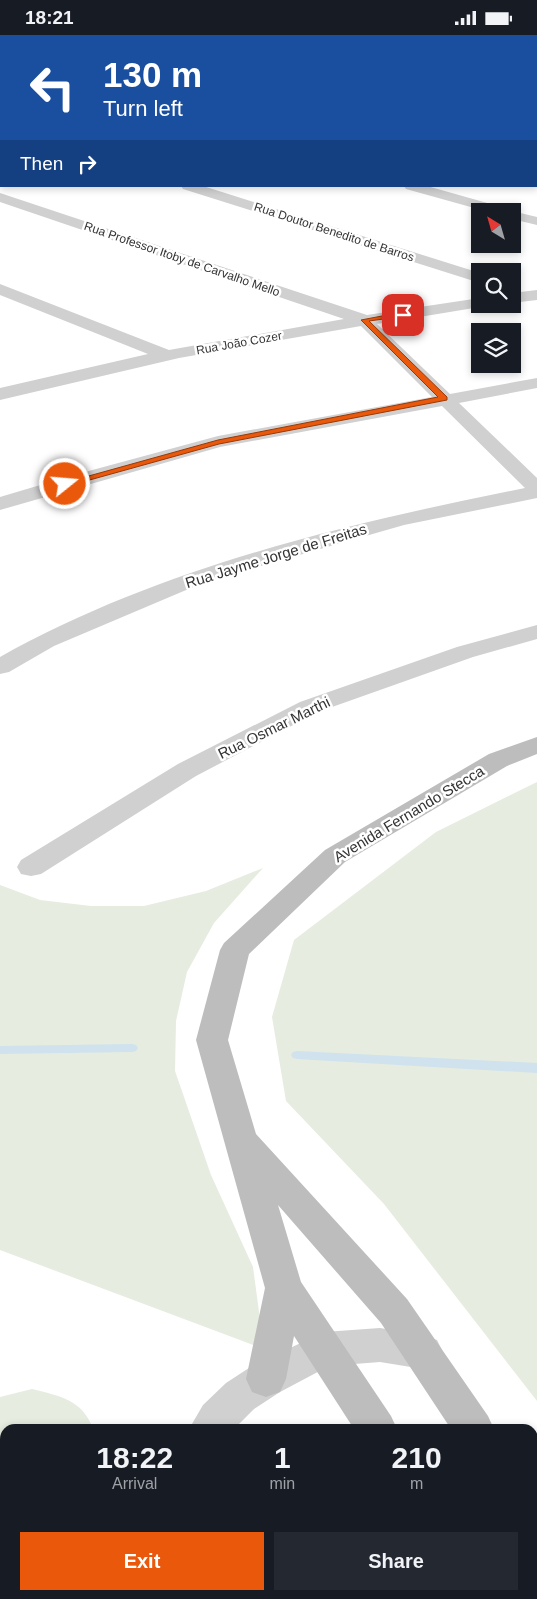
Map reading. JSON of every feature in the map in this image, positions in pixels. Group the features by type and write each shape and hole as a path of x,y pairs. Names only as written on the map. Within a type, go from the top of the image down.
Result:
{"street":[{"name":"Rua Doutor Benedito de Barros","path":"191,187 471,276"},
{"path":"415,187 472,203"},
{"name":"Rua Professor Itoby de Carvalho Mello","path":"0,197 364,320"},
{"path":"521,217 537,221"},
{"path":"0,289 169,356"},
{"path":"521,291 537,295"},
{"path":"521,298 537,295"},
{"path":"0,306 25,299"},
{"name":"Rua João Cozer","path":"0,394 169,356 364,320 471,304"},
{"path":"364,320 537,491"},
{"path":"0,504 81,479 218,442 537,383"},
{"name":"Rua Jayme Jorge de Freitas","path":"0,667 46,641 197,577 402,519 537,491"},
{"name":"Rua Osmar Marthi","path":"31,867 187,770 309,707 465,651 537,632"},
{"name":"Avenida Fernando Stecca","path":"284,1288 212,1040 235,949 334,856 498,760 537,745"},
{"path":"239,1137 394,1311 470,1424"},
{"path":"284,1288 324,1349 354,1390 374,1424"},
{"path":"266,1379 284,1288"},
{"path":"213,1424 240,1396 266,1379 324,1349 380,1345 423,1352"}],"shaded area":[{"path":"537,782 537,1401 384,1204 286,1101 272,1017 294,940 436,832"},
{"path":"263,868 214,923 187,972 176,1021 175,1071 211,1175 253,1267 264,1349 0,1250 0,885 40,900 91,906 144,906 206,891"},
{"path":"32,1389 52,1394 77,1405 91,1424 0,1424 0,1397"}],"waterway":[{"path":"0,1050 132,1048"},
{"path":"297,1055 537,1068"}],"route":[{"path":"65,484 218,442 444,399 364,320 403,315"}]}
